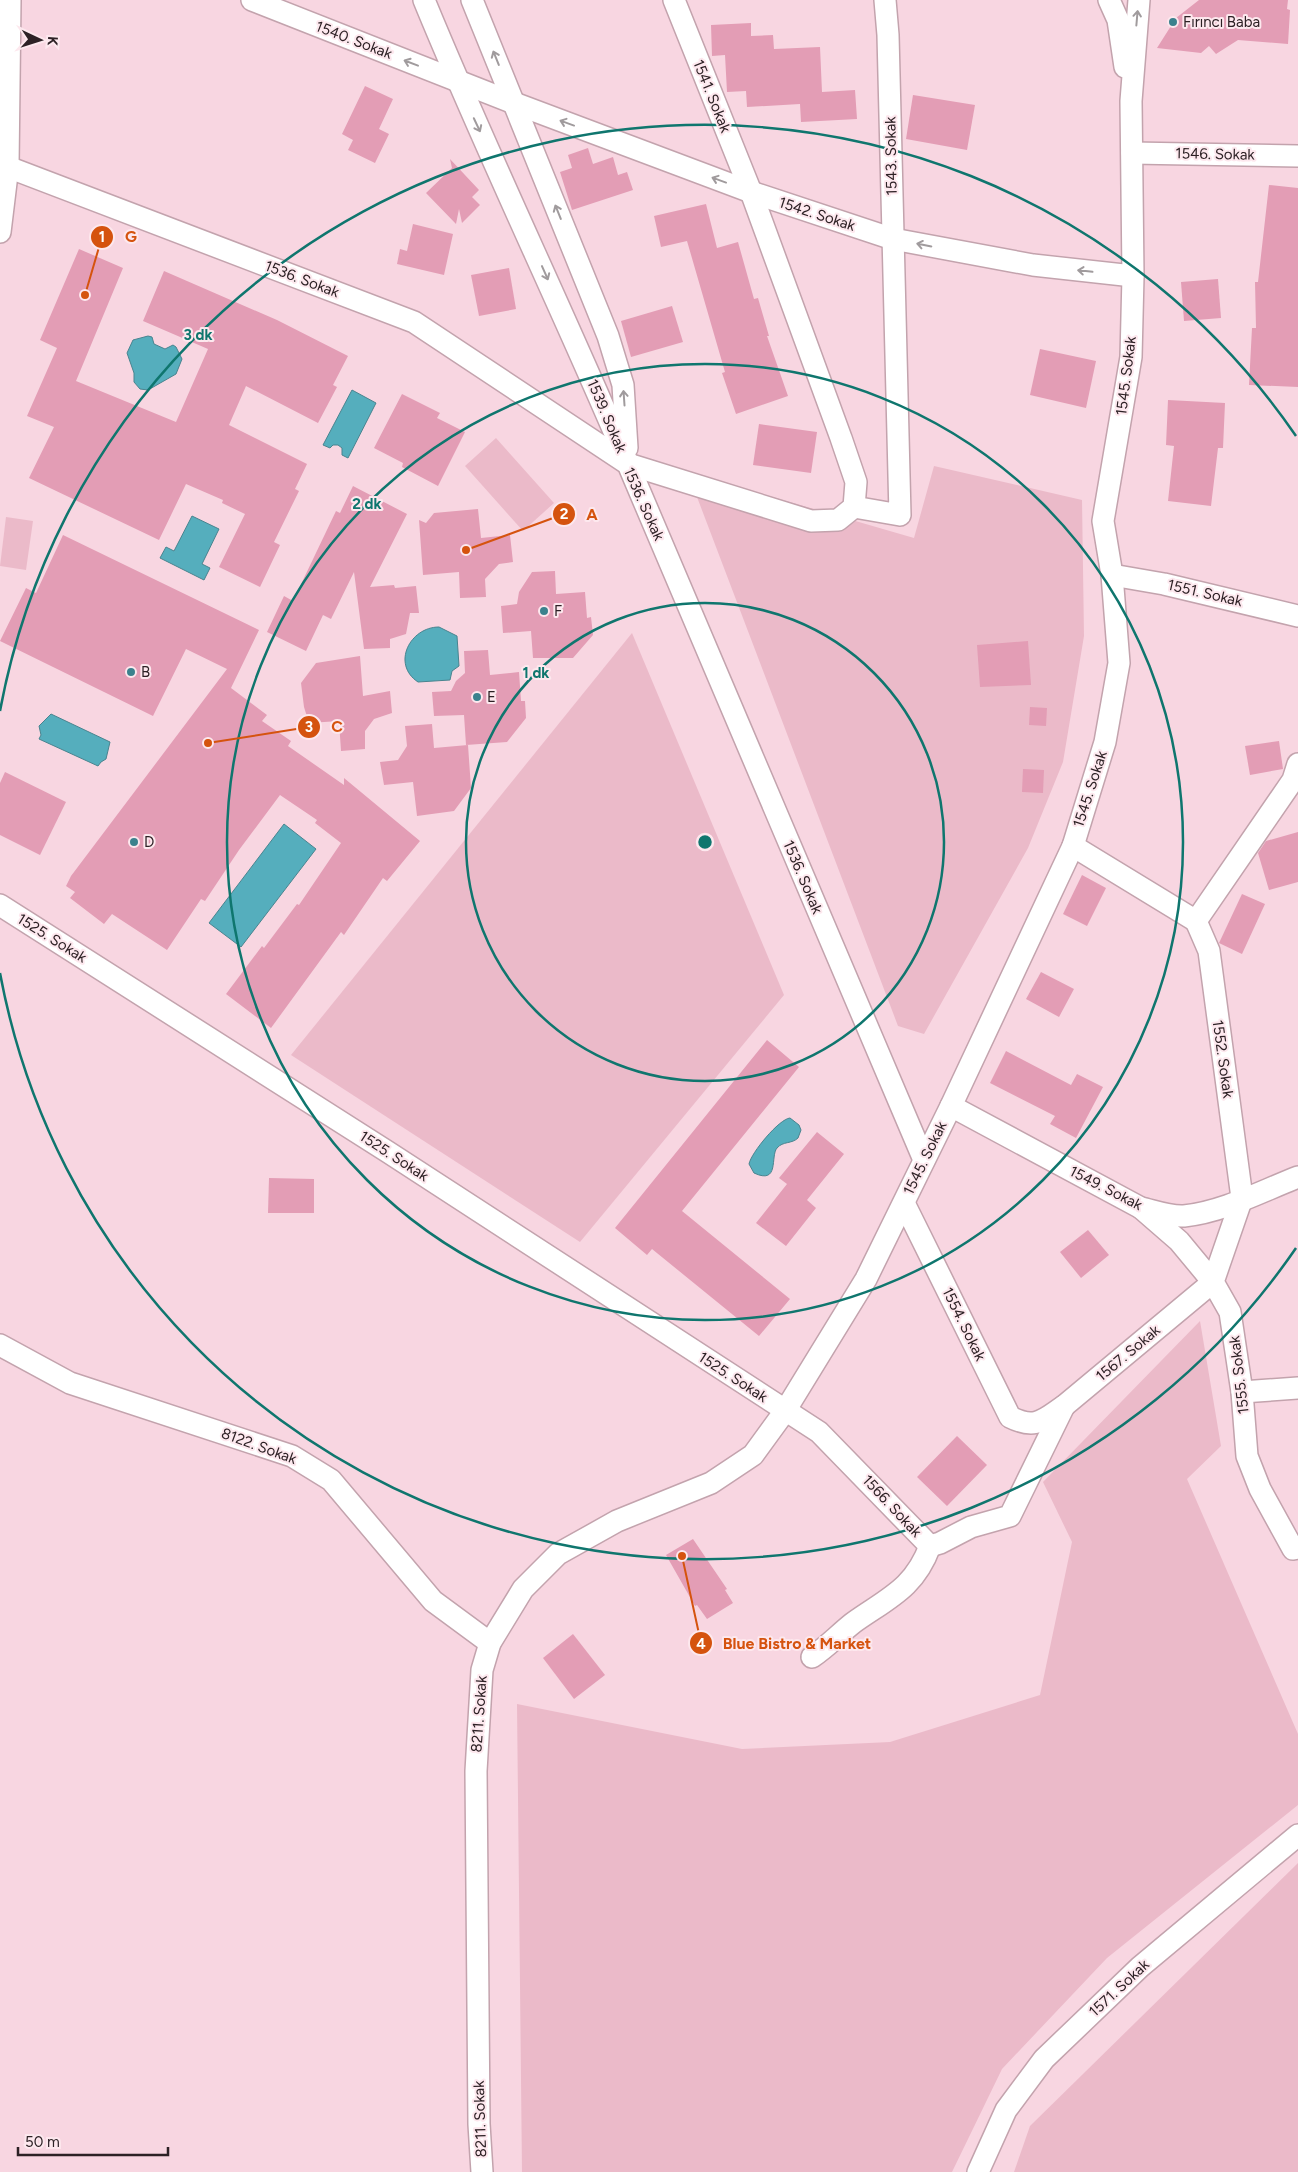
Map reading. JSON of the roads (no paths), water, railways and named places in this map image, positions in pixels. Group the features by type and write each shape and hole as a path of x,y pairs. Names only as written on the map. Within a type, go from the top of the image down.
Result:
{"street":[{"path":"0,232 10,0"},
{"name":"1540. Sokak","path":"252,0 514,104"},
{"name":"1539. Sokak","path":"424,0 457,80 546,276 628,464"},
{"name":"1539. Sokak","path":"472,0 608,336 623,385 628,464"},
{"name":"1541. Sokak","path":"674,0 751,192 841,438 856,482 854,507"},
{"name":"1543. Sokak","path":"854,507 900,515 888,35 885,0"},
{"path":"1109,0 1118,20 1131,101"},
{"path":"1131,101 1139,0"},
{"name":"1545. Sokak","path":"785,1411 866,1279 951,1106 1072,846 1105,742 1119,663 1112,575 1103,521 1131,356 1133,276 1131,101"},
{"name":"1542. Sokak","path":"514,104 751,192 893,238 1033,265 1133,276"},
{"name":"1546. Sokak","path":"1132,153 1298,156"},
{"name":"1536. Sokak","path":"4,165 414,322 628,464 924,1160"},
{"path":"628,464 811,521 838,520 854,507"},
{"name":"1551. Sokak","path":"1112,575 1164,584 1298,616"},
{"path":"1072,846 1196,921 1296,779"},
{"name":"1525. Sokak","path":"0,905 388,1152 785,1411"},
{"name":"1552. Sokak","path":"1196,921 1209,951 1242,1198"},
{"name":"1549. Sokak","path":"951,1106 1141,1208 1182,1216 1209,1211 1298,1177"},
{"path":"1213,1282 1242,1198"},
{"name":"1554. Sokak","path":"904,1203 1010,1417 1024,1424 1040,1422"},
{"name":"1555. Sokak","path":"1141,1208 1178,1241 1213,1282 1230,1312 1242,1392 1247,1456 1260,1489 1296,1548"},
{"name":"1567. Sokak","path":"1040,1422 1064,1406 1213,1282"},
{"name":"8122. Sokak","path":"0,1345 70,1383 282,1453 300,1461 331,1480 433,1601 490,1643"},
{"path":"1242,1392 1298,1388"},
{"name":"1566. Sokak","path":"785,1411 819,1432 930,1546 971,1527 1010,1516 1064,1406"},
{"name":"8211. Sokak","path":"482,2172 479,2124 476,1771 482,1670 490,1643 524,1589 558,1554 617,1521 712,1483 753,1455 785,1411"},
{"path":"812,1658 853,1623 889,1601 901,1590 919,1569 930,1546"},
{"name":"1571. Sokak","path":"978,2172 1006,2110 1044,2059 1140,1967 1298,1835"}],"water":[{"path":"148,336 152,337 154,344 165,349 173,345 176,347 182,359 176,374 148,390 140,389 134,382 134,373 127,353 133,340"},
{"path":"352,390 376,403 348,458 342,455 342,448 338,445 333,445 330,448 323,445"},
{"path":"192,516 219,529 202,564 210,568 204,580 160,558 166,547 174,551"},
{"path":"439,627 457,636 459,666 452,671 450,680 418,682 410,674 406,666 405,657 408,648 412,640 420,633"},
{"path":"51,714 110,742 106,759 98,766 39,739 41,735 39,726"},
{"path":"284,824 316,849 241,947 209,923"},
{"path":"790,1118 799,1125 801,1130 798,1138 777,1148 773,1168 768,1175 762,1176 754,1173 749,1164 755,1152 779,1124"}],"place":[{"name":"Fırıncı Baba","path":"1173,22"},
{"name":"G","path":"85,295"},
{"name":"A","path":"466,550"},
{"name":"F","path":"544,611"},
{"name":"B","path":"131,672"},
{"name":"E","path":"477,697"},
{"name":"C","path":"208,743"},
{"name":"D","path":"134,842"},
{"name":"Blue Bistro & Market","path":"682,1556"}]}
